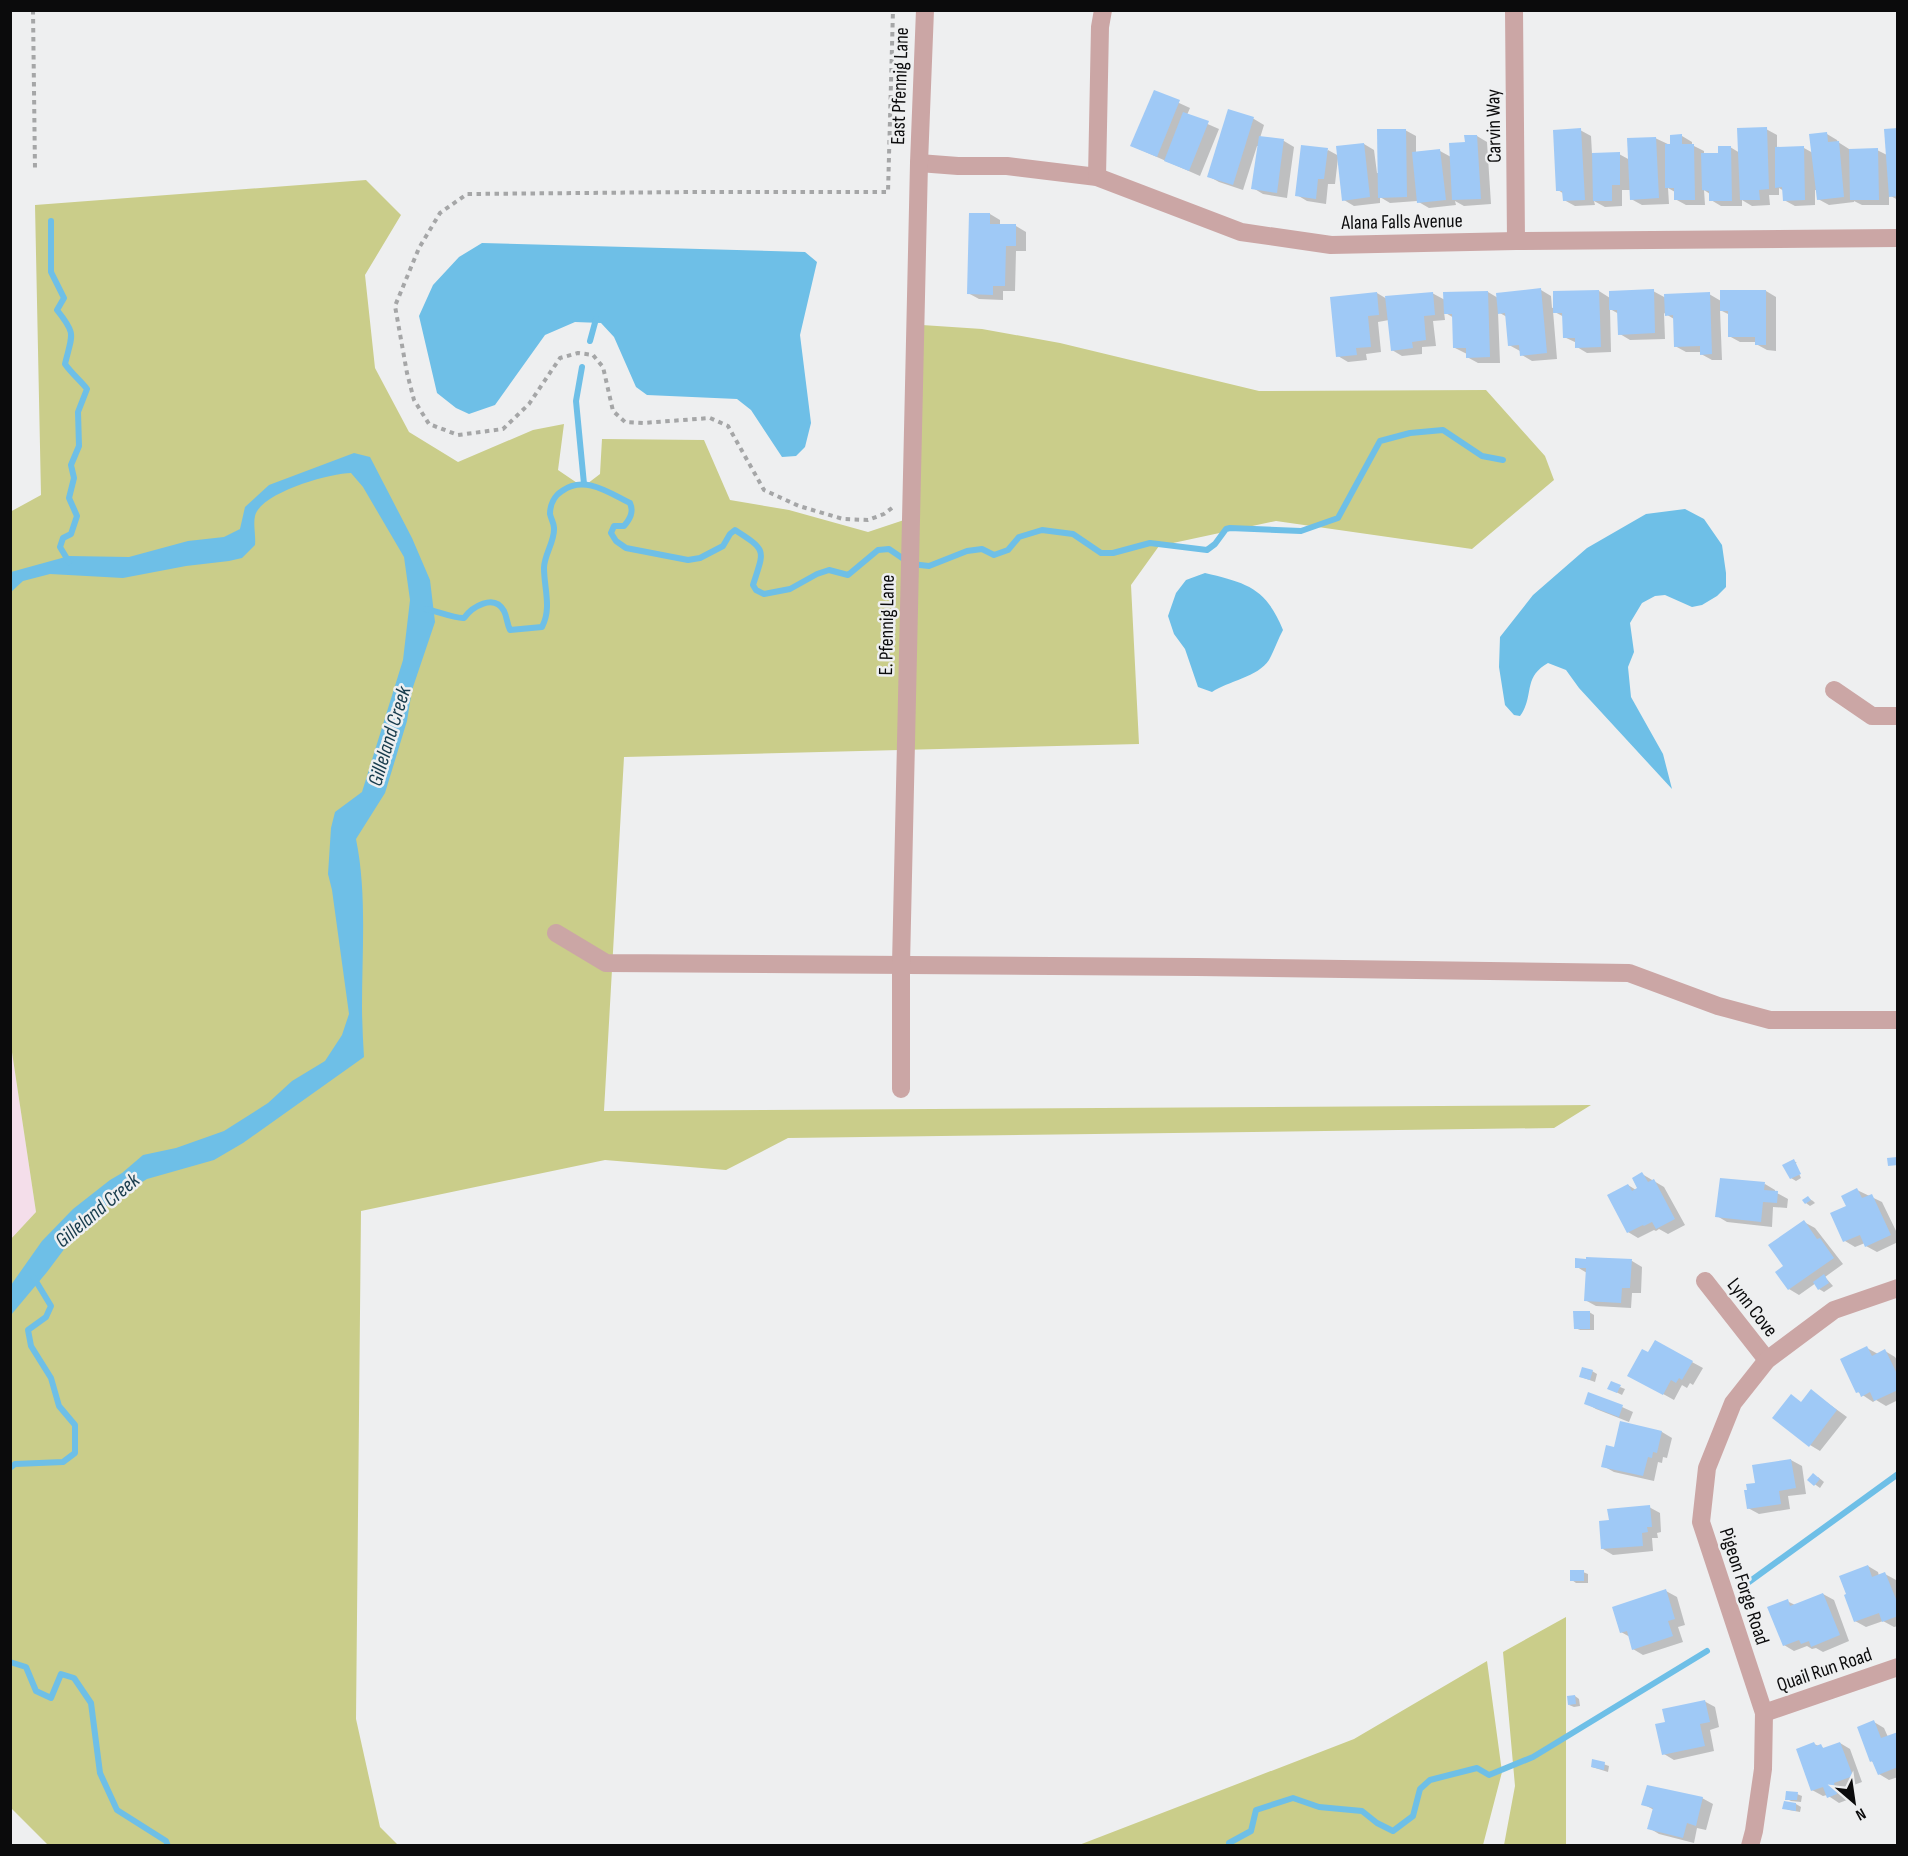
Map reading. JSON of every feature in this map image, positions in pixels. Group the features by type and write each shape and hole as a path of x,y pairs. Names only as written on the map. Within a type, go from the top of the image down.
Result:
{"street":[{"name":"East Pfennig Lane","path":"919,163 925,10"},
{"path":"1097,177 1100,27 1103,10"},
{"name":"Carvin Way","path":"1514,10 1516,241"},
{"name":"Alana Falls Avenue","path":"919,163 1007,166 1097,177 1241,232 1331,245 1898,238"},
{"name":"E. Pfennig Lane","path":"901,1089 901,965 919,163"},
{"path":"1834,690 1872,716 1898,716"},
{"path":"556,933 606,963 1629,973 1718,1006 1770,1020 1898,1020"},
{"name":"Lynn Cove","path":"1704,1281 1767,1360"},
{"name":"Pigeon Forge Road","path":"1750,1845 1763,1769 1764,1713 1701,1522 1707,1468 1733,1402 1767,1360 1834,1310 1898,1288"},
{"name":"Quail Run Road","path":"1764,1713 1898,1667"}],"path":[{"path":"33,10 35,169"},
{"path":"893,10 888,192 467,194 440,213 419,248 395,306 414,400 429,424 458,435 503,429 529,404 560,358 578,353 592,356 603,367 613,411 625,422 643,423 710,418 728,426 764,490 800,506 843,519 868,520 884,514 893,507"}],"shaded area":[{"path":"10,1039 36,1212 11,1240 10,1240"}],"green space":[{"path":"366,180 401,215 365,275 375,368 409,432 458,462 533,430 564,424 558,470 583,487 600,474 602,439 704,440 730,500 789,510 868,532 904,520 922,325 982,329 1060,343 1259,391 1486,390 1545,456 1554,480 1472,549 1276,521 1159,546 1131,585 1139,744 624,757 604,1111 1591,1105 1554,1128 788,1138 726,1170 605,1160 361,1211 356,1719 380,1827 398,1845 48,1845 11,1808 10,1240 36,1212 10,1039 10,512 41,495 35,205"},
{"path":"1566,1617 1566,1845 1504,1845 1515,1786 1503,1652"},
{"path":"1487,1661 1502,1772 1483,1845 1079,1845 1354,1739"}],"water":[{"path":"482,243 805,252 817,262 800,335 811,423 805,447 796,456 782,457 751,410 737,399 647,395 636,387 614,337 601,323 575,322 545,335 495,405 469,414 456,408 437,393 419,316 433,285 459,257"},
{"name":"Gilleland Creek","path":"354,453 370,457 412,538 430,580 435,622 412,690 407,721 385,793 356,839 363,901 364,1057 243,1143 214,1160 147,1179 111,1201 65,1248 11,1315 11,1285 42,1241 73,1209 143,1155 176,1148 224,1131 268,1103 292,1081 325,1061 342,1035 349,1014 328,874 331,828 335,812 362,792 403,660 410,600 404,557 363,487 351,473 328,476 297,486 269,500 255,516 255,545 242,558 123,578 50,574 23,581 11,592 11,572 69,556 129,557 188,541 224,537 240,529 245,507 269,485"},
{"path":"1685,509 1704,519 1722,545 1726,587 1702,605 1692,607 1665,595 1655,596 1642,603 1630,623 1634,652 1628,667 1631,697 1663,754 1672,789 1579,688 1566,670 1548,663 1540,669 1532,681 1520,716 1514,715 1505,705 1499,667 1500,637 1533,595 1587,548 1646,514"},
{"path":"1205,573 1244,584 1262,596 1270,605 1283,630 1264,666 1212,692 1198,687 1185,649 1174,634 1168,616 1176,593 1186,580"}],"building":[{"path":"1154,90 1180,100 1157,157 1130,146"},
{"path":"1228,109 1254,117 1233,185 1207,177"},
{"path":"1183,112 1209,121 1189,171 1164,161"},
{"path":"1767,127 1769,189 1759,190 1760,200 1740,200 1737,128"},
{"path":"1581,128 1585,200 1563,201 1562,191 1556,191 1553,130"},
{"path":"1898,128 1898,196 1889,197 1884,129"},
{"path":"1377,129 1406,129 1407,197 1378,198"},
{"path":"1827,132 1828,142 1839,141 1844,197 1817,200 1809,134"},
{"path":"1682,134 1682,144 1694,144 1695,200 1674,200 1674,188 1665,188 1665,144 1670,144 1670,135"},
{"path":"1464,135 1477,135 1481,199 1452,200 1449,143 1465,142"},
{"path":"1259,136 1284,139 1277,193 1251,189"},
{"path":"1656,137 1659,198 1630,200 1627,138"},
{"path":"1364,143 1370,197 1342,201 1336,146"},
{"path":"1301,145 1328,148 1324,179 1318,179 1316,199 1295,196"},
{"path":"1718,146 1731,146 1732,201 1709,201 1709,191 1702,190 1701,153 1718,153"},
{"path":"1804,146 1805,200 1783,201 1782,187 1775,188 1775,147"},
{"path":"1878,148 1879,200 1850,200 1849,149"},
{"path":"1440,149 1446,200 1417,203 1412,152"},
{"path":"1620,152 1620,185 1612,185 1612,201 1593,201 1592,153"},
{"path":"969,213 990,213 990,224 1016,224 1016,246 1006,246 1005,286 993,286 993,295 967,294"},
{"path":"1541,288 1547,353 1520,356 1519,345 1508,346 1505,313 1498,314 1496,293"},
{"path":"1654,289 1655,333 1618,335 1617,310 1609,310 1609,291"},
{"path":"1599,290 1601,347 1575,348 1575,338 1563,338 1562,313 1553,313 1553,291"},
{"path":"1720,290 1766,290 1766,345 1755,345 1755,337 1728,337 1728,311 1720,311"},
{"path":"1488,291 1490,357 1466,358 1466,348 1453,348 1452,314 1444,314 1443,292"},
{"path":"1377,292 1379,315 1368,316 1371,347 1356,348 1357,355 1336,357 1330,297"},
{"path":"1433,292 1435,315 1424,316 1426,340 1412,342 1413,348 1391,351 1385,296"},
{"path":"1710,292 1712,354 1700,355 1700,346 1674,347 1673,315 1665,316 1664,294"},
{"path":"1897,1157 1898,1165 1888,1166 1887,1158"},
{"path":"1794,1159 1801,1174 1790,1179 1782,1165"},
{"path":"1642,1172 1648,1182 1654,1179 1675,1219 1656,1229 1652,1222 1627,1233 1607,1195 1628,1184 1632,1191 1637,1188 1632,1178"},
{"path":"1720,1178 1765,1182 1764,1190 1778,1191 1777,1203 1763,1202 1761,1222 1715,1217"},
{"path":"1857,1188 1862,1198 1872,1194 1891,1235 1865,1247 1860,1235 1843,1242 1830,1213 1846,1206 1841,1196"},
{"path":"1808,1196 1811,1200 1805,1204 1802,1200"},
{"path":"1804,1220 1834,1258 1788,1290 1775,1272 1783,1266 1768,1245"},
{"path":"1586,1257 1632,1259 1630,1288 1622,1288 1621,1303 1584,1301 1586,1268 1575,1268 1575,1258 1586,1259"},
{"path":"1824,1274 1829,1283 1818,1290 1813,1282"},
{"path":"1573,1311 1590,1311 1590,1329 1574,1329"},
{"path":"1655,1340 1693,1361 1682,1380 1679,1378 1676,1383 1671,1380 1663,1395 1627,1376 1642,1349 1648,1352"},
{"path":"1867,1346 1872,1356 1885,1349 1898,1376 1898,1390 1874,1401 1870,1392 1861,1397 1859,1392 1856,1393 1840,1359"},
{"path":"1582,1367 1593,1370 1590,1380 1579,1377"},
{"path":"1611,1381 1621,1385 1617,1393 1607,1389"},
{"path":"1811,1389 1837,1410 1809,1447 1772,1418 1791,1394 1801,1402"},
{"path":"1588,1392 1623,1405 1619,1417 1584,1404"},
{"path":"1620,1421 1662,1431 1657,1453 1653,1452 1652,1458 1648,1457 1643,1476 1601,1467 1606,1445 1614,1447"},
{"path":"1791,1459 1796,1488 1779,1491 1781,1504 1747,1509 1744,1490 1747,1490 1746,1484 1755,1483 1752,1465"},
{"path":"1813,1473 1820,1479 1814,1486 1807,1480"},
{"path":"1650,1505 1652,1527 1647,1527 1648,1532 1642,1533 1643,1546 1601,1549 1599,1521 1609,1520 1607,1509"},
{"path":"1868,1565 1872,1577 1885,1572 1898,1604 1898,1616 1882,1622 1879,1613 1854,1622 1839,1576"},
{"path":"1570,1570 1584,1570 1584,1581 1570,1581"},
{"path":"1666,1589 1675,1619 1668,1621 1673,1636 1632,1650 1627,1631 1620,1633 1612,1607"},
{"path":"1823,1593 1840,1635 1811,1647 1809,1641 1801,1644 1799,1640 1783,1646 1767,1607 1788,1599 1790,1606"},
{"path":"1575,1695 1576,1704 1568,1705 1567,1696"},
{"path":"1705,1700 1710,1722 1700,1724 1705,1746 1662,1755 1655,1724 1665,1722 1662,1709"},
{"path":"1874,1720 1881,1738 1898,1732 1898,1767 1878,1775 1872,1761 1870,1762 1857,1727"},
{"path":"1814,1742 1816,1746 1821,1744 1823,1748 1840,1742 1853,1776 1834,1783 1837,1794 1827,1798 1823,1787 1811,1791 1796,1749"},
{"path":"1592,1759 1605,1762 1604,1770 1591,1767"},
{"path":"1647,1785 1703,1797 1696,1826 1687,1823 1683,1838 1647,1829 1653,1808 1641,1805"},
{"path":"1786,1791 1798,1792 1797,1800 1785,1800"},
{"path":"1784,1801 1796,1803 1796,1811 1782,1809"}],"waterway":[{"path":"51,221 51,272 64,298 57,310 68,325 71,335 65,364 87,389 78,412 79,446 71,465 74,478 69,498 77,516 71,534 63,538 60,547 69,562"},
{"path":"590,341 596,319"},
{"path":"582,367 576,401 584,484"},
{"path":"426,609 464,618 478,606 489,602 495,603 504,611 510,630 542,627 547,613 544,563 554,533 551,507 559,493 570,486 596,487 630,503 631,512 628,521 624,526 614,526 611,533 616,541 626,548 688,560 700,558 723,546 735,530 758,547 761,558 753,585 756,590 764,594 790,589 829,570 848,575 878,550 889,549 911,564 929,566 967,551 982,549 994,555 1008,550 1019,537 1042,530 1073,534 1101,553 1113,553 1150,543 1207,550 1215,544 1226,529 1230,528 1301,531 1338,518 1380,441 1410,433 1443,430 1482,456 1503,460"},
{"path":"10,1468 15,1464 63,1462 75,1453 75,1425 59,1406 51,1378 31,1346 28,1330 46,1317 51,1306 34,1278"},
{"path":"1749,1582 1898,1474"},
{"path":"1229,1846 1229,1843 1251,1831 1256,1810 1293,1798 1319,1807 1362,1811 1377,1823 1393,1831 1413,1816 1420,1789 1430,1780 1477,1768 1489,1775 1533,1757 1707,1651"},
{"path":"10,1662 26,1667 36,1691 51,1698 61,1674 74,1678 91,1703 100,1773 117,1810 166,1841 168,1846"}]}
